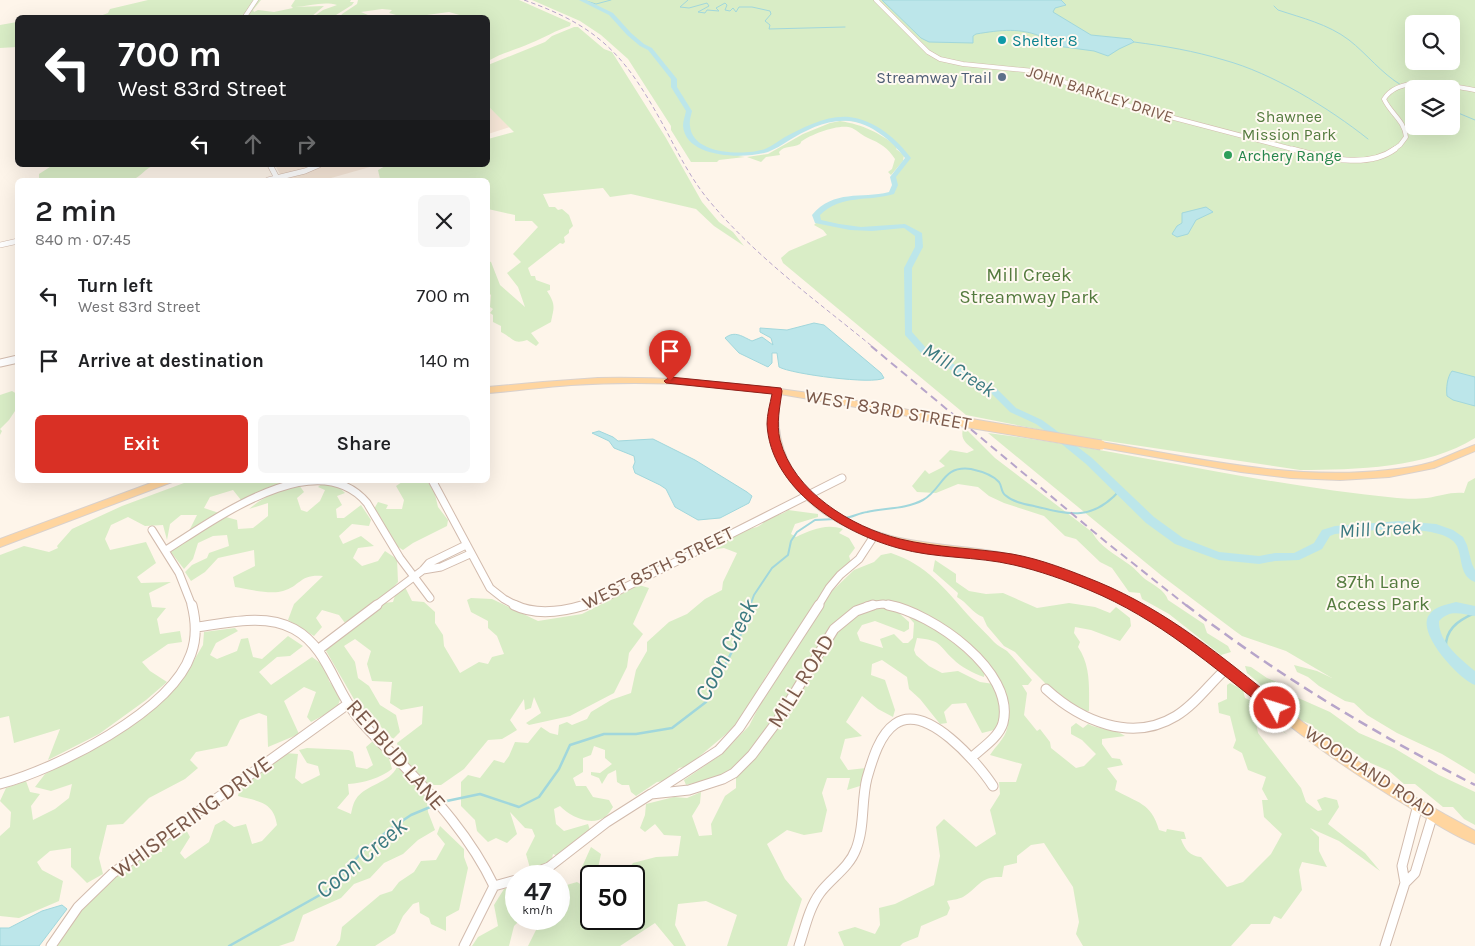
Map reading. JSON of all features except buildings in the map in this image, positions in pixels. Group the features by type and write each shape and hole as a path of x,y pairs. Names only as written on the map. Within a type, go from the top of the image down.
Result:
{"main road":[{"name":"WEST 83RD STREET","path":"490,390 584,381 647,380 708,383 777,391 1288,475 1350,476 1406,470 1451,458 1475,448"},
{"name":"WOODLAND ROAD","path":"777,391 772,414 775,440 785,465 808,494 824,508 860,530 874,536 914,547 1004,558 1039,566 1114,595 1160,620 1198,645 1325,746 1418,805 1475,838"},
{"path":"0,543 161,483"}],"street":[{"path":"246,15 256,0"},
{"name":"JOHN BARKLEY DRIVE","path":"876,0 928,52 940,59 959,64 1034,70 1132,107 1325,158 1346,160 1369,159 1382,155 1402,144 1406,137 1405,129 1386,107 1384,100 1390,90 1402,86 1424,84 1474,90"},
{"path":"279,178 313,167"},
{"path":"0,245 15,242"},
{"path":"0,363 15,360"},
{"name":"WEST 85TH STREET","path":"434,483 470,554 490,588 508,602 533,611 560,612 585,606 606,597 842,478"},
{"path":"166,550 259,496 298,483"},
{"path":"336,483 362,498 396,552 430,598"},
{"path":"0,784 42,771 63,761 161,697 186,666 196,640 197,627 184,583 166,550 152,530"},
{"path":"651,794 719,750 739,728 829,588 840,575 859,559 874,536"},
{"path":"319,649 423,570 429,563 466,545"},
{"path":"423,570 441,566 470,554"},
{"name":"MILL ROAD","path":"551,865 568,854 607,822 651,794 688,790 723,779 734,773 752,755 778,720 834,629 853,611 873,604 896,605 924,617 951,635 970,651 991,674 1002,694 1004,720 994,737 972,757"},
{"name":"REDBUD LANE","path":"197,627 253,620 266,621 296,630 319,649 348,704 438,803 477,851 494,886"},
{"path":"1046,690 1066,707 1088,718 1108,725 1134,728 1160,722 1175,716 1191,704 1227,668"},
{"name":"WHISPERING DRIVE","path":"51,946 74,911 113,873 348,704"},
{"path":"799,946 816,899 840,873 856,850 867,779 884,736 895,724 910,720 928,725 942,733 972,757 993,786"},
{"path":"1385,946 1405,882 1402,866 1418,805"},
{"path":"1405,882 1415,873 1433,814"},
{"path":"464,946 494,886 505,883"}],"shaded area":[{"path":"490,108 510,127 490,133"},
{"path":"276,167 370,167 331,178 282,178"}],"green space":[{"path":"148,0 255,0 244,15 103,15 108,13 110,9"},
{"path":"258,0 261,0 253,10 254,12 258,10 274,12 293,8 291,6 295,0 351,0 350,2 354,2 336,15 316,15 337,5 327,3 295,7 324,6 313,15 248,15"},
{"path":"358,0 519,0 571,23 570,26 490,60 490,15 460,15 449,12 427,15 396,15 389,13 392,10 382,9 361,12 368,15 341,15 357,4"},
{"path":"532,0 1475,0 1475,438 1436,456 1413,461 1367,468 1300,470 1067,435 966,415 783,263 781,258 789,251 827,235 823,230 814,225 818,221 816,215 824,207 842,199 882,196 892,193 895,185 893,177 908,158 898,146 875,128 862,123 835,121 806,128 765,151 738,156 745,157 719,160 717,162 691,162 671,130 671,126 628,59 601,35 580,21"},
{"path":"15,22 15,47 0,48 0,25"},
{"path":"578,27 604,49 612,52 666,138 702,202 719,222 733,232 744,246 714,226 696,209 631,194 610,197 603,188 543,194 549,207 555,207 558,210 562,209 569,215 573,226 564,237 565,242 563,244 560,243 528,268 531,276 535,276 536,280 550,285 550,290 547,291 554,306 551,322 531,333 539,343 536,346 527,340 519,342 513,340 501,332 501,326 493,322 493,315 490,313 493,309 490,307 490,262 500,285 525,307 518,287 507,273 521,262 513,254 538,227 532,221 515,221 515,215 490,209 490,178 380,178 378,170 383,167 490,167 490,138 514,132 490,108 490,64 545,42 552,36"},
{"path":"840,121 864,127 884,137 898,147 896,149 904,155 903,161 891,175 888,172 892,169 895,159 890,152 880,144 847,127 819,132 800,144 784,148 779,152 780,155 766,157 761,162 747,157 768,154 803,134"},
{"path":"50,167 150,167 136,178 39,178 39,174"},
{"path":"12,391 15,393 15,411 0,429 0,395"},
{"path":"963,429 968,431 995,458 1092,532 1103,546 1161,590 1168,600 1204,624 1207,633 1228,646 1231,652 1221,655 1169,614 1142,599 1140,593 1129,592 1112,568 1100,562 1076,539 1065,536 1044,516 1004,503 989,496 978,487 958,484 936,493 917,492 912,486 925,470 929,474 945,466 939,461 950,450 967,453 974,450 963,439"},
{"name":"87th Lane Access Park","path":"988,433 1090,448 1294,485 1401,498 1412,499 1464,493 1468,482 1475,478 1475,774 1442,754 1397,733 1367,715 1354,703 1345,701 1297,672 1294,665 1317,671 1332,678 1286,651 1242,636 1162,576"},
{"path":"184,483 288,483 241,500 233,490 210,497 204,508 219,513 189,531 197,515 181,515 170,524 167,540 163,525 145,526 128,517 111,525 105,539 110,550 146,542 156,563 137,577 141,583 171,582 149,593 152,607 166,608 157,619 160,634 180,631 182,642 168,644 142,662 150,671 167,682 146,700 99,734 48,760 60,729 14,743 9,716 0,718 0,555 24,546 49,552 58,548 57,546 72,529 122,506"},
{"path":"323,483 327,483 339,487 345,493 337,496 342,505 336,509 337,518 344,518 361,505 371,520 369,526 352,524 339,536 343,544 361,536 374,546 358,548 353,558 362,566 378,561 385,551 397,559 398,582 380,599 345,623 339,615 322,610 316,618 322,627 314,636 288,620 294,604 323,576 309,577 289,589 278,592 235,587 233,577 255,566 254,550 218,558 205,572 191,581 185,572 192,565 207,558 209,553 229,546 227,535 213,536 198,543 193,559 184,569 170,551 226,517 237,520 238,529 253,528 268,516 268,503 249,509 266,497 299,485 304,492 297,498 301,510 307,512 320,501 325,490 318,487"},
{"path":"400,483 428,483 434,490 438,507 448,520 447,526 403,550 393,544 374,509 378,502 388,505 386,509 402,509 404,500 396,486"},
{"path":"788,510 818,514 818,517 795,524 791,534 796,537 819,528 837,527 843,529 839,533 849,538 855,548 849,556 851,562 821,596 766,676 745,714 726,734 688,766 679,768 666,781 657,782 636,796 631,792 629,785 622,785 617,782 616,770 608,774 602,784 599,778 591,775 591,772 600,773 612,764 605,758 605,750 594,746 591,755 583,758 583,772 573,778 576,786 586,786 593,797 609,800 613,807 605,817 593,821 575,817 560,806 554,809 556,824 564,831 588,824 590,830 560,857 553,854 551,863 529,865 526,854 535,836 532,829 525,828 510,812 517,834 507,843 496,838 488,842 477,831 475,820 461,806 461,782 468,775 480,778 494,760 504,763 515,742 528,743 541,727 550,733 558,735 559,725 567,722 572,725 587,719 591,712 611,700 631,693 636,670 647,651 647,642 669,622 687,614 705,599 722,590 723,582 737,553 724,548 710,550 726,538 757,527 768,519"},
{"path":"891,553 915,564 934,578 997,645 1014,658 1032,680 1028,685 1022,685 1027,693 1024,715 1037,731 1040,729 1050,742 1051,748 1076,768 1084,766 1096,754 1082,740 1071,734 1071,727 1076,723 1083,728 1088,724 1125,736 1102,739 1102,744 1112,758 1120,759 1123,765 1107,768 1117,781 1115,790 1147,808 1156,821 1159,830 1166,832 1167,829 1184,832 1186,839 1181,839 1186,849 1191,854 1201,857 1227,887 1243,882 1271,854 1282,834 1264,817 1262,800 1268,800 1262,789 1266,777 1248,770 1242,753 1233,748 1236,740 1230,716 1219,713 1218,703 1227,699 1227,685 1230,683 1243,690 1245,698 1260,705 1264,715 1288,735 1260,716 1255,718 1258,733 1301,788 1306,802 1318,811 1322,810 1317,800 1325,797 1337,800 1339,807 1328,824 1365,853 1380,871 1339,841 1310,828 1319,837 1319,851 1327,867 1302,862 1299,870 1302,890 1281,919 1274,916 1270,924 1251,924 1231,946 1083,946 1076,934 1079,922 1073,887 1044,843 1031,845 1017,856 1017,863 1004,866 1002,877 984,880 963,897 947,901 950,908 947,915 921,926 918,937 900,946 844,946 838,932 855,927 875,934 880,925 879,908 895,904 934,885 940,856 936,827 944,819 976,847 996,834 990,810 1000,794 999,782 1016,782 1022,764 990,755 1006,732 1008,708 1002,684 984,661 954,633 921,611 902,604 884,601 866,603 849,611 832,628 788,698 747,756 736,767 712,779 686,785 684,780 722,754 749,726 769,687 831,592 854,570 874,562 881,555"},
{"path":"935,560 956,574 956,582 969,591 986,594 1003,593 1037,608 1069,603 1095,607 1110,613 1116,607 1130,618 1131,626 1120,641 1091,630 1075,627 1074,633 1080,642 1078,647 1087,670 1089,711 1081,712 1051,691 1015,652 1004,646 987,626 983,617 957,597 958,593 933,571"},
{"path":"639,585 649,588 633,624 643,634 629,653 627,667 614,693 570,716 529,725 526,723 541,713 534,697 531,708 525,710 524,699 510,720 517,730 502,739 488,740 464,769 441,785 428,785 401,757 397,743 422,724 423,706 401,710 390,703 392,682 372,681 367,664 371,651 355,639 344,646 355,662 358,678 369,686 380,705 396,715 400,732 393,739 355,701 325,649 350,629 359,625 360,620 384,603 393,602 396,592 405,587 412,601 424,602 435,612 435,623 443,635 444,646 460,673 479,662 488,664 492,657 504,654 497,636 488,628 488,621 471,612 467,600 471,598 492,599 538,621 582,614"},
{"path":"891,606 909,622 909,629 904,632 875,621 862,625 857,633 860,641 883,648 880,639 894,634 903,643 908,643 913,638 914,623 903,611 914,615 957,643 965,653 985,670 984,677 976,674 956,662 935,642 917,638 914,650 916,655 929,666 942,673 958,671 980,682 994,684 1001,701 1001,722 994,730 982,733 966,703 952,704 944,712 947,723 940,724 920,699 909,689 907,677 882,660 872,664 871,675 885,680 895,710 893,717 878,709 862,696 846,722 862,736 845,739 840,758 848,770 866,768 860,786 847,790 850,778 827,778 822,793 827,810 822,832 804,835 787,830 767,844 785,879 802,899 787,946 727,946 737,915 706,901 678,904 675,925 686,946 674,946 655,923 645,930 645,865 631,865 656,857 678,856 681,836 664,835 655,824 645,832 640,828 645,815 646,804 674,797 687,798 701,792 700,803 692,816 699,836 712,835 711,824 725,796 736,788 736,776 833,632 864,608"},
{"path":"235,628 238,631 216,643 210,655 217,659 237,651 241,639 248,638 253,657 262,659 288,636 303,646 290,656 277,657 259,672 271,685 312,657 326,667 329,681 341,697 337,708 311,722 307,717 316,692 304,687 284,701 299,734 268,747 267,716 259,713 240,720 227,746 196,752 190,760 198,768 185,779 149,798 123,824 107,825 99,858 103,874 87,883 71,867 71,848 50,851 37,862 42,870 63,881 59,901 19,918 0,916 0,836 10,827 11,812 0,801 6,788 26,781 30,792 40,794 31,806 33,820 55,809 69,798 72,784 51,791 35,787 45,774 86,752 184,677 203,645 204,632"},
{"path":"1245,666 1251,667 1267,678 1282,684 1296,697 1330,712 1359,733 1394,748 1439,775 1475,792 1475,825 1464,819 1453,807 1443,807 1415,784 1404,784 1389,771 1366,761 1350,749 1336,747 1310,724 1293,717 1289,711 1264,693 1260,684 1247,673"},
{"path":"373,741 384,748 392,769 372,779 348,784 349,794 337,808 351,814 354,802 360,794 389,777 397,767 402,768 426,793 428,812 435,830 418,840 403,854 384,863 370,878 354,884 341,898 303,915 294,941 279,946 58,946 57,942 85,905 109,880 121,869 146,853 162,852 163,841 184,826 190,837 180,853 185,859 209,842 215,825 224,820 234,827 246,824 252,844 262,841 277,825 272,811 264,804 238,796 241,785 285,753 298,754 295,778 302,784 320,775 318,766 307,763 299,750 307,748 349,750 353,752 356,767 367,769 373,765 366,747"},
{"path":"440,826 464,849 464,857 468,868 459,910 446,917 446,931 431,924 429,918 420,913 419,902 413,904 403,916 395,933 375,946 336,946 340,940 342,927 380,895 392,891 399,882 414,872 421,861 436,860 445,844 437,834"},
{"path":"591,847 601,854 599,865 583,865"},
{"path":"577,882 580,884 580,930 644,930 620,946 528,946 536,930 570,930 570,884"},
{"path":"504,889 505,930 513,930 509,946 472,946 478,937 498,926 494,905"}],"water":[{"path":"882,0 1061,0 1066,5 1055,8 1053,12 1091,35 1131,39 1134,42 1108,56 1094,51 1057,46 1045,38 1019,31 976,34 973,36 973,43 929,42 921,38"},
{"path":"1206,207 1213,212 1196,220 1188,234 1177,237 1172,234 1177,226 1182,223 1182,213"},
{"path":"814,323 824,325 881,373 884,378 865,380 799,373 779,367 777,353 772,353 772,363 768,367 739,353 725,338 736,334 752,341 762,337 773,345 771,338 760,332 760,328 787,330"},
{"path":"1452,371 1475,377 1475,406 1453,400 1447,396 1447,383"},
{"path":"599,431 618,441 653,439 695,460 747,492 752,496 749,503 720,518 698,520 675,507 666,489 635,473 633,467 635,462 634,456 614,448 609,441 592,433"},
{"path":"62,905 67,909 39,946 0,946 0,928 9,928 42,911"}],"waterway":[{"name":"Mill Creek","path":"582,0 611,14 629,34 650,49 674,79 674,87 689,111 686,125 690,137 698,145 723,153 738,154 764,151 809,128 841,119 849,119 866,124 882,133 897,145 908,158 893,177 895,185 892,193 882,196 842,199 833,202 816,215 818,221 839,227 861,229 905,226 919,235 919,247 908,268 908,333 924,351 993,390 1013,410 1039,422 1050,430 1089,461 1150,520 1179,541 1219,556 1259,560 1275,557 1295,557 1318,546 1326,533 1335,530 1400,525 1419,526 1450,533 1459,540 1468,569 1475,577"},
{"name":"Mill Creek","path":"583,0 596,4 611,0"},
{"path":"688,0 680,7 689,8 707,3 709,6 698,12 705,13 707,10 719,11 716,8 725,3 727,5 725,10 730,11 733,8 736,12 739,7 752,7 770,11 771,14 765,21 770,25 769,29 845,27"},
{"path":"1274,6 1278,10 1315,22 1341,34 1401,85"},
{"path":"1134,42 1202,54 1261,73 1336,115 1368,139"},
{"path":"1460,114 1475,120"},
{"name":"Coon Creek","path":"845,518 916,503 930,495 948,474 961,469 971,469 993,477 999,482 1004,494 1015,501 1059,512 1080,513 1090,511 1100,507 1120,490"},
{"name":"Coon Creek","path":"750,606 754,595 772,568 788,555 791,541 797,532 815,520 835,519"},
{"name":"Coon Creek","path":"442,802 480,794 519,807 539,797 559,769 570,745 604,734 636,734 672,728 706,702 741,634 751,605"},
{"name":"Mill Creek","path":"1475,611 1456,607 1440,611 1433,619 1433,628 1437,639 1456,662 1475,679"},
{"name":"Mill Creek","path":"1446,651 1447,637 1453,627 1475,613"},
{"name":"Coon Creek","path":"229,946 327,891 363,851 390,829 411,815 435,805"}],"railway":[{"path":"524,0 575,22 611,49 639,85 687,169 711,203 768,261 873,347"},
{"path":"871,346 1106,542 1187,606"},
{"path":"1186,605 1290,679 1400,745 1475,785"}],"place":[{"name":"Shelter 8","path":"1002,40"},
{"name":"Streamway Trail","path":"1002,77"},
{"name":"Archery Range","path":"1228,155"}],"route":[{"path":"670,381 723,384 777,391 772,423 775,440 783,462 805,492 834,516 869,534 899,544 1013,559 1095,586 1155,617 1182,634 1275,708"}],"park label":[{"name":"Shawnee Mission Park","path":"1289,125"},
{"name":"Mill Creek Streamway Park","path":"1029,286"}]}
